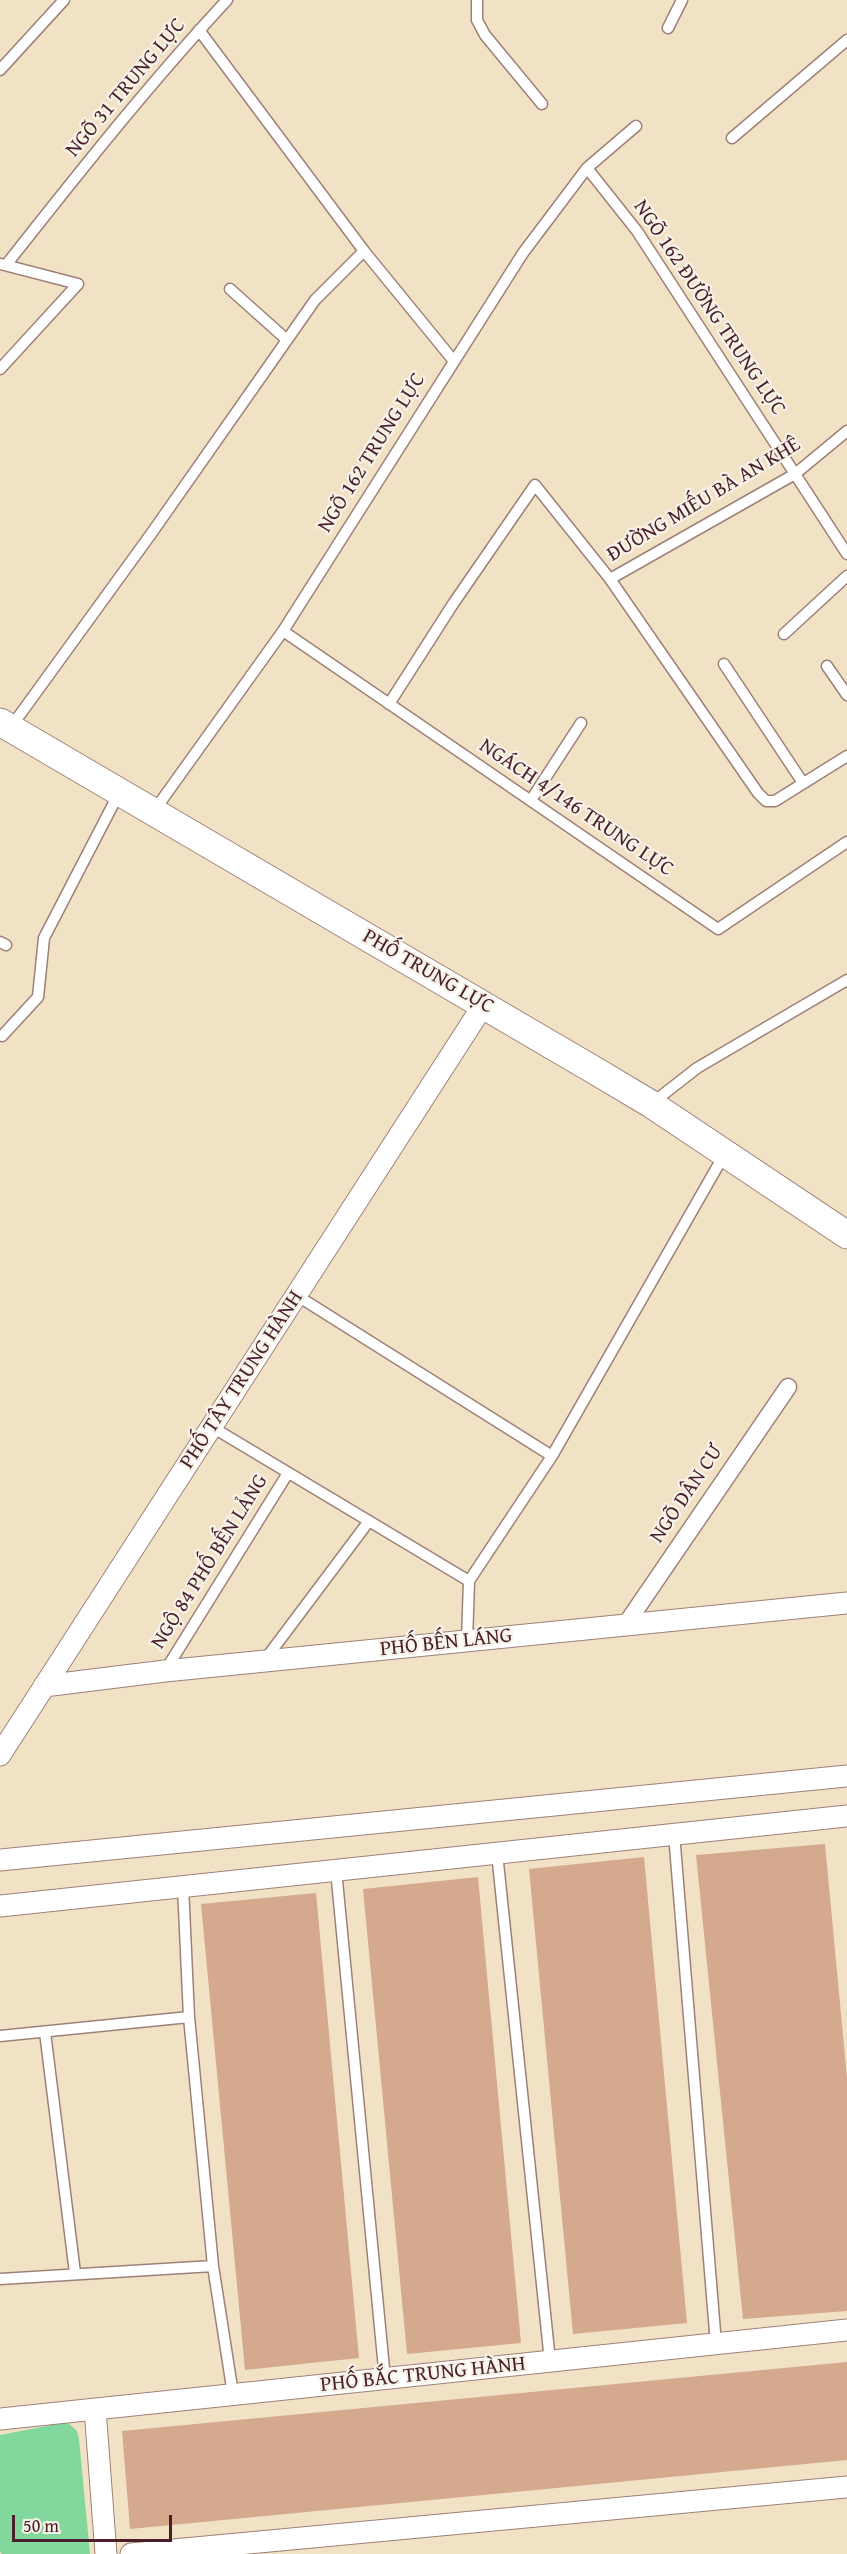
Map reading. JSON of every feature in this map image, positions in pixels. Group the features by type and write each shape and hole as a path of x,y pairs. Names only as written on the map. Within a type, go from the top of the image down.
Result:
{"street":[{"name":"PHỐ TRUNG LỰC","path":"5,724 651,1104 724,1155 847,1235"},
{"name":"PHỐ TÂY TRUNG HÀNH","path":"0,1755 484,1004"},
{"name":"NGÕ DÂN CƯ","path":"624,1627 788,1387"},
{"name":"PHỐ BẾN LÁNG","path":"44,1686 165,1671 847,1603"},
{"path":"0,1860 847,1776"},
{"path":"0,1906 847,1816"},
{"name":"PHỐ BẮC TRUNG HÀNH","path":"0,2419 847,2330"},
{"path":"95,2409 106,2554"},
{"path":"131,2554 847,2487"}],"lane":[{"path":"0,70 64,0"},
{"name":"NGÕ 31 TRUNG LỰC","path":"3,264 199,30 227,0"},
{"path":"477,0 477,20 485,35 542,104"},
{"path":"668,28 682,0"},
{"path":"199,30 364,251 453,360"},
{"path":"732,138 847,40"},
{"name":"NGÕ 162 TRUNG LỰC","path":"154,812 283,631 453,360 523,254 587,168 636,126"},
{"name":"NGÕ 162 ĐƯỜNG TRUNG LỰC","path":"587,168 637,231 847,554"},
{"path":"5,724 158,525 315,300 364,251"},
{"path":"0,369 78,284 3,264"},
{"path":"230,289 287,340"},
{"name":"ĐƯỜNG MIẾU BÀ AN KHÊ","path":"610,579 795,474 847,431"},
{"path":"389,704 453,604 535,485 610,579 758,794 766,801 775,801 847,756"},
{"path":"784,634 847,576"},
{"name":"NGÁCH 4/146 TRUNG LỰC","path":"283,631 718,929 847,842"},
{"path":"724,664 803,783"},
{"path":"827,666 847,695"},
{"path":"531,800 581,723"},
{"path":"2,1036 38,997 44,938 119,793"},
{"path":"651,1104 697,1068 847,980"},
{"path":"467,1641 469,1581 552,1456 724,1155"},
{"path":"296,1296 552,1456"},
{"path":"212,1427 469,1581"},
{"name":"NGỘ 84 PHỐ BẾN LẢNG","path":"165,1671 288,1473"},
{"path":"264,1661 369,1521"},
{"path":"674,1834 716,2344"},
{"path":"496,1853 550,2361"},
{"path":"336,1870 385,2379"},
{"path":"183,1886 189,2017 213,2266 233,2394"},
{"path":"0,2036 189,2017"},
{"path":"45,2032 75,2273"},
{"path":"0,2279 213,2266"}],"green space":[{"path":"67,2422 77,2431 79,2439 90,2554 2,2554 0,2552 0,2435"}],"building":[{"path":"825,1844 847,2078 847,2311 743,2319 696,1855"},
{"path":"644,1857 687,2323 573,2334 529,1869"},
{"path":"478,1877 521,2343 407,2354 363,1889"},
{"path":"316,1893 359,2358 245,2370 201,1904"},
{"path":"847,2362 847,2460 130,2529 122,2431"}]}
